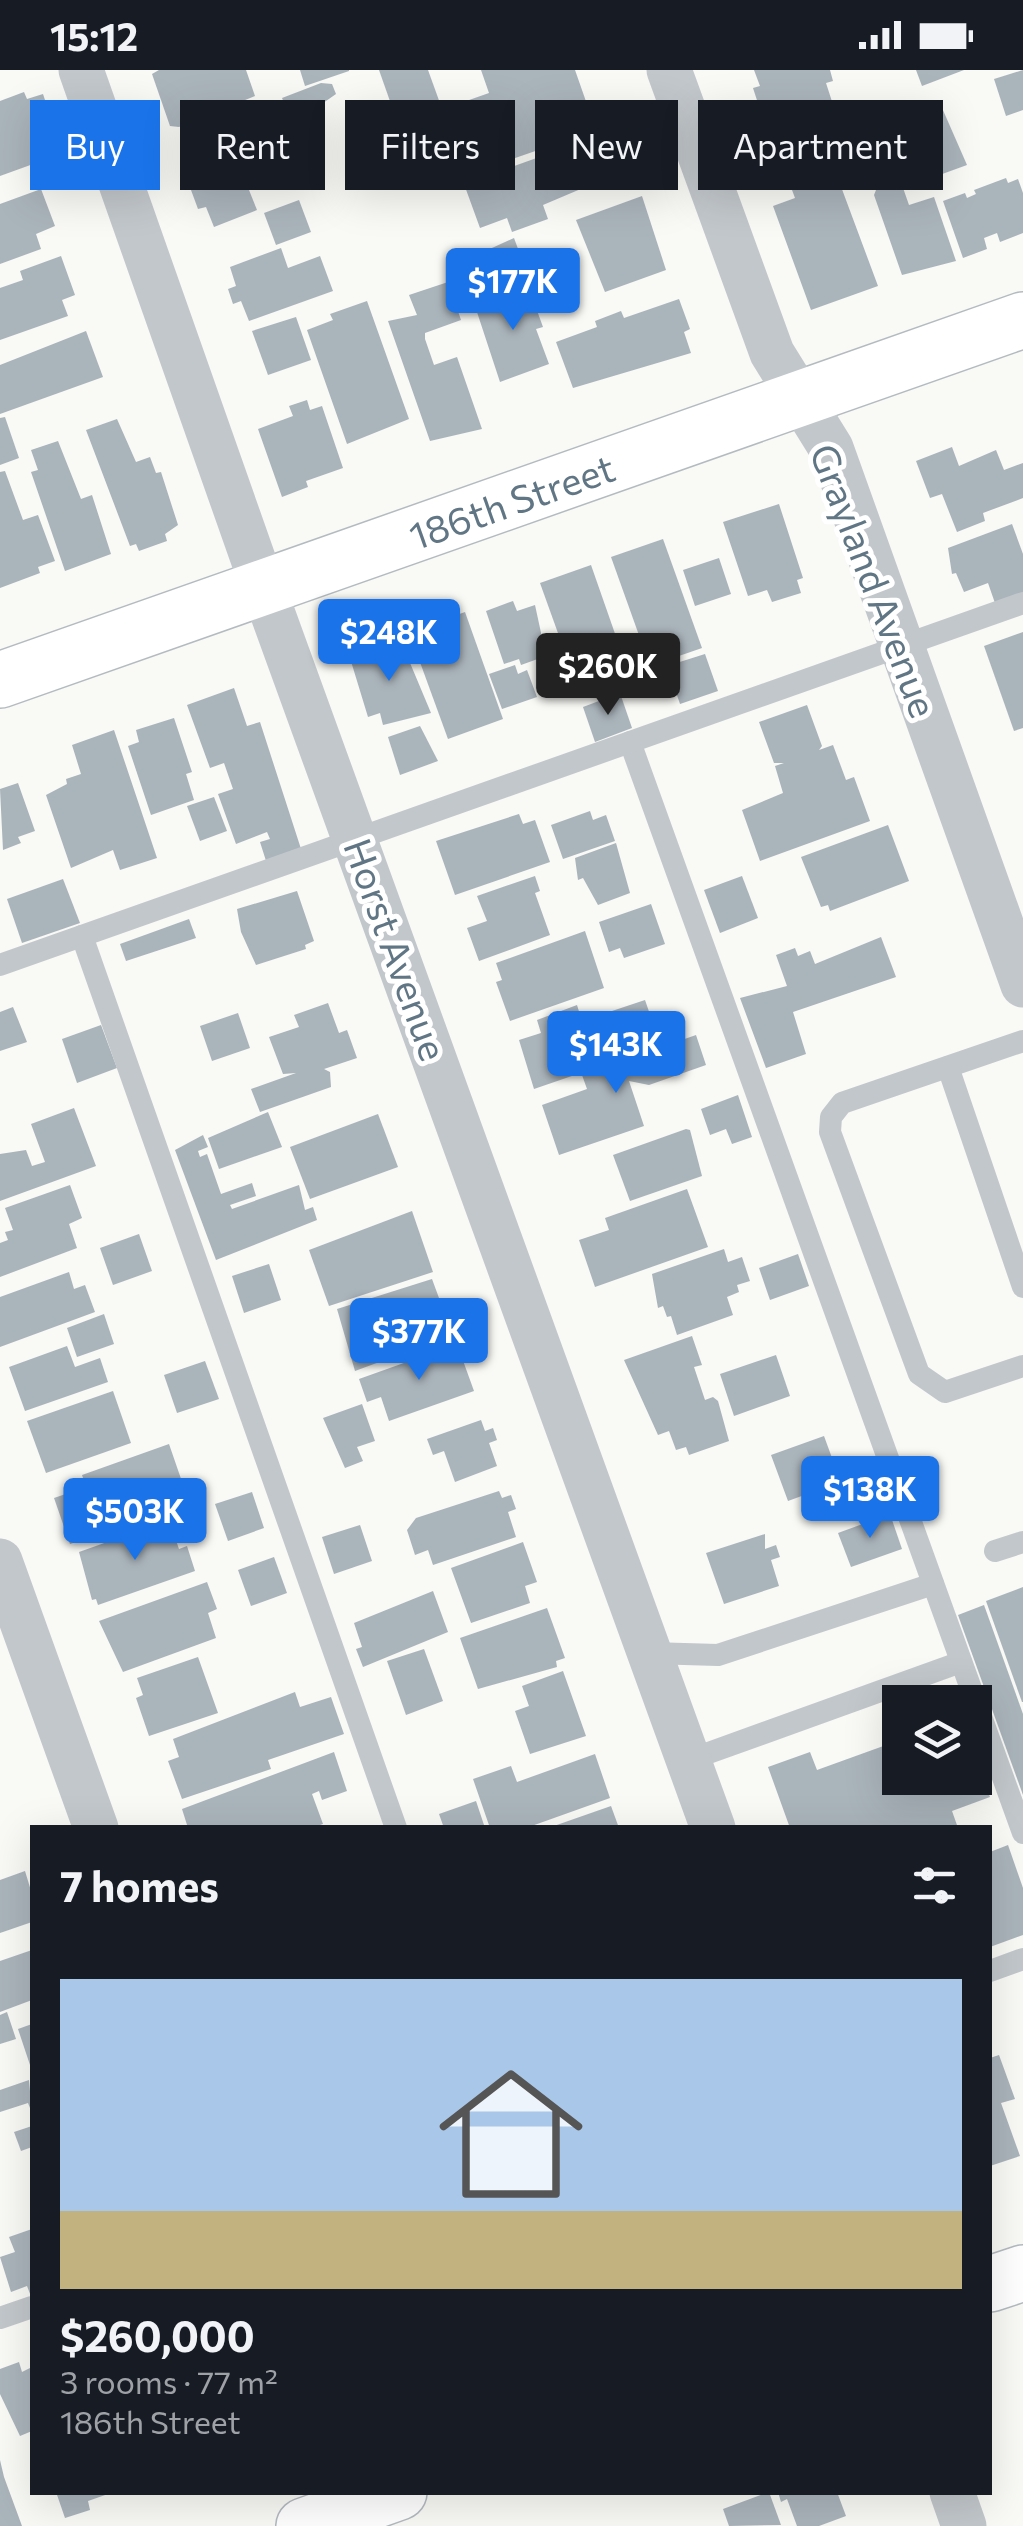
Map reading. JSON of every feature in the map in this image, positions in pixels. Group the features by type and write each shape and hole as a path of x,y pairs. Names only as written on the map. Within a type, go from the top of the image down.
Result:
{"street":[{"name":"Horst Avenue","path":"80,70 263,587 713,1825"},
{"name":"Grayland Avenue","path":"669,70 772,353 831,448 1023,985"},
{"name":"186th Street","path":"0,680 1023,320"},
{"path":"0,1560 95,1825"},
{"path":"992,2283 1023,2273"},
{"path":"331,2514 390,2495"},
{"path":"953,2495 964,2526"}],"lane":[{"path":"0,965 1023,603"},
{"path":"630,742 1023,1833"},
{"path":"82,936 395,1825"},
{"path":"1023,1041 842,1104 831,1117 830,1132 918,1374 945,1392 1023,1366"},
{"path":"948,1067 1023,1287"},
{"path":"996,1551 1023,1542"},
{"path":"650,1654 718,1655 933,1584"},
{"path":"689,1760 961,1662"},
{"path":"992,1970 1023,1959"},
{"path":"0,2318 30,2308"}],"building":[{"path":"159,70 246,70 255,96 245,100 180,100 180,127 170,126 152,74"},
{"path":"300,70 349,70 349,71 305,86"},
{"path":"379,70 428,70 439,100 390,100"},
{"path":"481,70 575,70 586,100 535,100 535,151 515,158 515,100 469,100 489,93"},
{"path":"754,70 830,70 833,81 826,83 832,100 757,100 753,88 760,86"},
{"path":"916,70 964,70 922,86"},
{"path":"1023,70 1023,110 1006,116 994,79"},
{"path":"321,83 332,84 336,94 325,102 282,98"},
{"path":"24,92 27,99 43,94 45,100 30,100 30,165 0,176 0,101"},
{"path":"943,110 967,165 943,174"},
{"path":"535,159 535,190 578,190 543,205 548,219 512,232 507,218 480,228 466,190 515,190 515,166"},
{"path":"1006,178 1008,183 1018,179 1023,193 1023,233 1000,242 997,233 984,238 987,249 963,258 943,201 965,193 967,198 976,194 974,190"},
{"path":"41,190 55,226 36,234 41,249 0,264 0,204"},
{"path":"191,190 249,190 257,210 214,227 206,207 198,209"},
{"path":"792,190 842,190 878,286 811,310 773,206 795,198"},
{"path":"876,190 904,190 909,205 934,197 956,261 902,275 874,195"},
{"path":"642,196 666,270 605,292 576,220"},
{"path":"299,200 311,232 276,245 264,213"},
{"path":"514,238 530,281 510,288 508,283 472,300 459,263"},
{"path":"281,248 288,268 320,256 333,291 249,321 241,301 233,304 228,289 236,286 230,267"},
{"path":"61,256 75,295 62,300 68,316 0,340 0,288 23,280 20,271"},
{"path":"448,282 461,320 425,333 425,339 434,365 457,357 482,429 430,441 388,321 417,315 409,295"},
{"path":"528,286 543,327 536,329 549,364 500,382 475,306"},
{"path":"679,299 690,329 684,332 691,353 573,388 556,342 597,327 595,321 621,311 624,318"},
{"path":"367,301 409,419 347,444 307,330 333,320 330,314"},
{"path":"296,317 311,360 268,375 252,331"},
{"path":"86,331 103,377 0,414 0,365"},
{"path":"307,400 310,410 322,406 343,468 306,481 308,487 282,497 258,429 293,416 289,406"},
{"path":"5,417 19,458 0,465 0,418"},
{"path":"117,419 136,462 150,457 156,473 161,472 178,525 165,534 167,541 139,551 136,544 130,546 86,430"},
{"path":"58,441 81,499 92,495 111,554 65,571 31,472 38,470 31,450"},
{"path":"952,447 959,466 996,450 1004,470 1023,463 1023,498 983,513 985,521 957,532 942,494 930,498 916,461"},
{"path":"5,471 23,520 38,515 55,561 38,567 40,573 0,588 0,472"},
{"path":"779,504 803,578 797,580 801,593 772,602 767,590 748,596 723,522"},
{"path":"1012,524 1023,554 1023,596 996,606 988,583 964,592 956,573 952,574 948,548"},
{"path":"663,539 702,648 650,666 611,557"},
{"path":"719,558 731,594 695,606 683,570"},
{"path":"591,565 627,668 577,686 540,583"},
{"path":"513,601 517,611 535,605 546,656 521,665 519,659 504,664 486,611"},
{"path":"465,612 503,719 448,739 409,632"},
{"path":"1023,632 1023,728 1014,731 984,646"},
{"path":"400,639 431,713 383,725 380,713 368,717 350,658"},
{"path":"705,654 718,691 680,704 667,666"},
{"path":"515,665 518,674 527,670 537,697 502,709 489,674"},
{"path":"234,688 247,726 260,722 302,852 267,864 260,842 270,839 267,832 236,844 218,794 233,789 224,763 210,768 187,705"},
{"path":"620,693 632,728 595,742 583,707"},
{"path":"807,705 822,746 819,750 833,745 846,780 854,777 870,821 760,861 742,810 783,793 775,766 784,763 774,763 759,722"},
{"path":"174,718 192,772 186,774 194,800 151,815 128,746 139,742 136,730"},
{"path":"420,726 438,761 400,775 388,737"},
{"path":"114,730 157,858 120,870 113,850 71,868 46,795 67,784 66,779 81,774 72,745"},
{"path":"18,783 35,831 18,837 21,843 3,850 0,789"},
{"path":"214,797 227,831 200,841 187,806"},
{"path":"590,811 593,820 606,815 615,841 563,859 551,825"},
{"path":"519,814 523,824 535,820 550,862 455,895 436,841"},
{"path":"888,825 909,881 830,911 828,905 821,907 801,857"},
{"path":"616,843 630,893 598,905 583,878 578,880 575,858"},
{"path":"535,876 540,891 535,893 550,935 479,961 467,928 487,921 477,896"},
{"path":"742,876 758,918 720,933 704,890"},
{"path":"63,879 80,923 22,943 7,899"},
{"path":"297,891 314,941 305,945 306,949 256,965 241,932 237,909"},
{"path":"651,904 665,944 624,958 620,948 609,952 599,922"},
{"path":"189,919 196,938 126,961 120,944"},
{"path":"585,931 604,988 510,1021 496,982 502,980 496,963"},
{"path":"881,937 896,977 793,1012 806,1054 766,1068 740,998 787,986 776,955 795,948 798,956 810,951 815,964"},
{"path":"645,1000 654,1026 623,1037 630,1056 534,1089 519,1040 541,1033 537,1020 577,1005 582,1021"},
{"path":"328,1003 339,1033 347,1030 357,1058 324,1069 330,1072 331,1087 260,1112 251,1089 296,1073 283,1074 269,1037 299,1027 294,1015"},
{"path":"13,1007 27,1042 0,1051 0,1012"},
{"path":"238,1013 250,1048 212,1061 200,1026"},
{"path":"101,1025 117,1068 77,1083 62,1039"},
{"path":"696,1035 706,1065 649,1085 629,1081 644,1126 559,1155 542,1105 587,1089 582,1075"},
{"path":"738,1095 752,1137 732,1144 726,1129 710,1135 701,1109"},
{"path":"74,1108 96,1166 0,1201 0,1154 26,1150 32,1166 45,1162 31,1124"},
{"path":"268,1112 282,1147 219,1169 208,1138"},
{"path":"378,1114 398,1167 310,1199 290,1147"},
{"path":"690,1130 702,1176 630,1201 613,1155"},
{"path":"203,1135 208,1147 198,1151 200,1157 207,1154 221,1194 252,1183 256,1196 230,1205 232,1209 299,1185 305,1210 313,1207 317,1220 216,1260 175,1150"},
{"path":"70,1185 82,1218 69,1224 77,1248 0,1277 0,1243 8,1240 5,1232 13,1230 5,1208"},
{"path":"687,1189 708,1247 595,1287 579,1240 609,1230 605,1218"},
{"path":"412,1211 433,1272 329,1306 309,1250"},
{"path":"139,1234 152,1271 113,1285 100,1248"},
{"path":"724,1249 728,1262 742,1257 750,1281 737,1285 739,1292 727,1297 733,1315 677,1335 671,1316 667,1317 663,1306 658,1308 652,1274"},
{"path":"798,1254 809,1286 770,1300 759,1268"},
{"path":"269,1264 281,1300 244,1313 232,1276"},
{"path":"69,1272 74,1289 85,1285 95,1312 0,1347 0,1297"},
{"path":"432,1279 446,1317 413,1328 420,1347 355,1371 337,1309"},
{"path":"104,1314 114,1344 77,1357 67,1328"},
{"path":"692,1336 702,1365 694,1367 705,1400 713,1397 718,1401 729,1441 689,1455 686,1447 676,1450 669,1431 658,1435 624,1360"},
{"path":"457,1344 474,1391 389,1421 381,1397 367,1402 359,1379"},
{"path":"67,1346 75,1367 100,1358 108,1382 25,1411 9,1367"},
{"path":"776,1355 790,1396 734,1416 720,1374"},
{"path":"205,1361 219,1399 177,1413 164,1375"},
{"path":"113,1391 131,1443 46,1473 27,1421"},
{"path":"362,1404 375,1441 357,1447 363,1461 345,1468 323,1418"},
{"path":"481,1420 485,1431 493,1428 497,1440 489,1443 497,1466 455,1482 444,1451 433,1455 427,1439"},
{"path":"824,1436 843,1488 820,1496 818,1490 788,1501 771,1455"},
{"path":"169,1444 189,1502 70,1544 54,1498 86,1487 82,1475"},
{"path":"499,1491 502,1498 511,1495 516,1509 508,1512 516,1537 433,1565 428,1550 415,1555 407,1530 416,1518"},
{"path":"252,1492 264,1528 228,1541 215,1504"},
{"path":"890,1514 902,1549 851,1567 838,1533"},
{"path":"169,1520 179,1549 187,1546 195,1571 98,1605 96,1599 92,1600 79,1552"},
{"path":"360,1525 372,1561 334,1574 322,1537"},
{"path":"765,1534 765,1549 776,1545 780,1557 771,1560 779,1586 724,1604 706,1553"},
{"path":"523,1542 537,1582 525,1586 530,1603 471,1623 451,1568"},
{"path":"274,1557 287,1593 251,1606 238,1570"},
{"path":"207,1582 217,1609 208,1613 216,1638 123,1672 99,1621"},
{"path":"1023,1587 1023,1702 1022,1702 986,1601"},
{"path":"433,1591 448,1632 363,1667 356,1649 362,1647 354,1623"},
{"path":"984,1605 1023,1714 1023,1795 992,1709 992,1685 983,1685 958,1615"},
{"path":"547,1608 565,1658 556,1661 557,1667 478,1689 460,1638"},
{"path":"424,1649 443,1701 406,1715 387,1661"},
{"path":"198,1657 218,1713 149,1736 136,1698 143,1695 137,1678"},
{"path":"563,1671 586,1736 530,1754 515,1711 529,1706 522,1686"},
{"path":"295,1692 300,1707 331,1697 344,1734 268,1760 271,1769 182,1799 168,1761 179,1757 173,1739"},
{"path":"882,1747 882,1795 990,1797 952,1811 957,1825 789,1825 768,1767 810,1752 817,1770"},
{"path":"334,1752 347,1791 322,1800 319,1791 312,1794 323,1824 320,1825 187,1825 182,1809"},
{"path":"595,1754 610,1798 534,1825 489,1825 473,1779 511,1766 517,1782"},
{"path":"476,1801 484,1825 443,1825 439,1814"},
{"path":"611,1806 618,1825 557,1825"},
{"path":"1008,1845 1023,1888 1023,1935 992,1946 992,1851"},
{"path":"25,1871 30,1887 30,1923 0,1933 0,1880"},
{"path":"30,1951 30,2001 0,2012 0,1961"},
{"path":"7,2012 16,2039 0,2044 0,2015"},
{"path":"30,2025 30,2065 18,2029"},
{"path":"999,2055 1015,2099 1001,2103 1020,2156 992,2165 992,2057"},
{"path":"29,2080 30,2108 28,2103 0,2112 0,2090"},
{"path":"30,2127 30,2148 21,2151 14,2132"},
{"path":"30,2230 30,2294 27,2286 11,2292 0,2257 15,2252 9,2237"},
{"path":"19,2362 22,2372 30,2368 30,2432 20,2436 0,2394 0,2369"},
{"path":"0,2460 4,2477 22,2526 0,2526"},
{"path":"57,2495 105,2495 88,2501 90,2510 65,2518"},
{"path":"770,2495 781,2525 729,2526 723,2509"},
{"path":"779,2495 838,2495 846,2516 819,2526 797,2526 787,2499 781,2502"}]}
